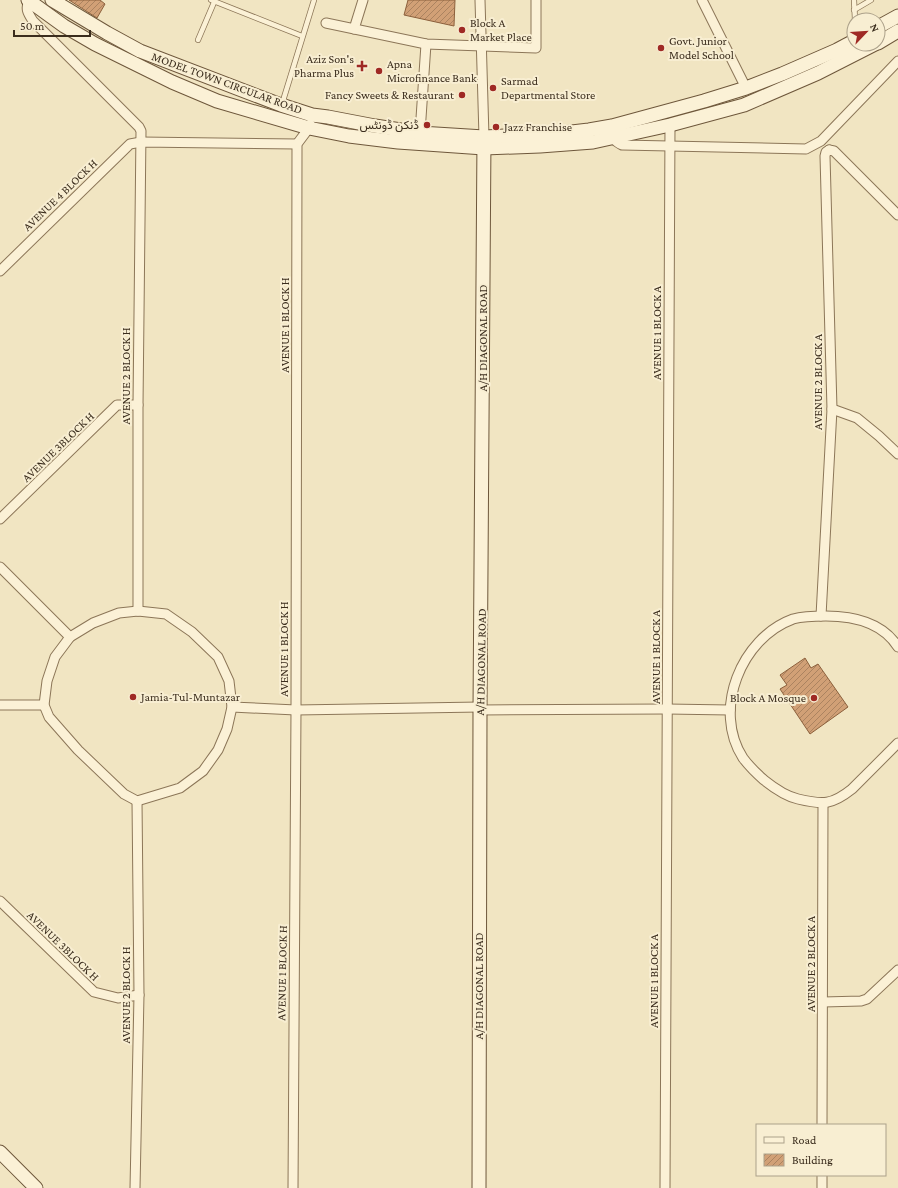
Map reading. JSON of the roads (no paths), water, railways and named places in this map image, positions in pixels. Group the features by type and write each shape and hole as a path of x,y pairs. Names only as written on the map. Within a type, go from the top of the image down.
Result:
{"main road":[{"name":"MODEL TOWN CIRCULAR ROAD","path":"28,0 64,26 95,44 172,82 217,101 310,128 349,136 391,141 566,144 593,142 613,132 746,88 782,74 846,45"},
{"name":"MODEL TOWN CIRCULAR ROAD","path":"52,0 101,30 140,51 281,105 312,115 484,142"},
{"path":"886,23 898,16"},
{"name":"MODEL TOWN CIRCULAR ROAD","path":"886,38 898,31"},
{"name":"MODEL TOWN CIRCULAR ROAD","path":"613,132 670,125 744,104 818,73 859,52"},
{"name":"A/H DIAGONAL ROAD","path":"479,1188 480,709 484,142"},
{"path":"0,1152 36,1188"}],"street":[{"name":"AVENUE 2 BLOCK H","path":"28,0 27,10 33,21 139,127 141,131 138,405 138,611"},
{"path":"354,29 363,0"},
{"path":"480,0 484,142"},
{"path":"326,23 426,44 536,48 536,0"},
{"path":"702,0 746,88"},
{"path":"420,133 426,44"},
{"path":"613,132 616,142 622,145 806,149 821,141 898,62"},
{"path":"141,142 298,144 310,128 312,115"},
{"name":"AVENUE 1 BLOCK A","path":"665,1188 670,125"},
{"path":"821,141 829,150 834,151 898,215"},
{"name":"AVENUE 4 BLOCK H","path":"0,271 127,147 134,142 141,142"},
{"name":"AVENUE 1 BLOCK H","path":"293,1188 298,144"},
{"name":"AVENUE 2 BLOCK A","path":"821,616 832,409 825,156 826,152 829,150"},
{"name":"AVENUE 3BLOCK H","path":"0,519 117,405 138,405"},
{"path":"832,409 857,418 898,454"},
{"path":"0,567 70,636"},
{"path":"138,611 166,614 192,632 218,657 229,681 232,707 228,729 218,750 203,771 180,788 137,801 124,794 78,750 49,717 44,705 47,681 55,656 70,636 93,623 119,613 138,611"},
{"path":"896,641 869,623 854,618 807,616 794,619 781,625 760,640 752,650 737,676 730,710 735,739 743,757 754,772 773,787 792,797 810,802 823,803 833,801 852,789 898,743"},
{"path":"0,705 44,705"},
{"path":"232,707 296,710 668,708 730,710"},
{"name":"AVENUE 2 BLOCK H","path":"136,1188 139,996 137,801"},
{"name":"AVENUE 2 BLOCK A","path":"822,1124 823,803"},
{"name":"AVENUE 3BLOCK H","path":"0,901 94,992 118,998 139,996"},
{"path":"823,1002 861,1001 867,999 898,970"},
{"path":"822,1176 822,1188"}],"lane":[{"path":"281,105 314,0"},
{"path":"854,0 854,10"},
{"path":"854,10 871,0"},
{"path":"198,40 213,1 302,36"}],"place":[{"name":"Block A Market Place","path":"462,30"},
{"name":"Govt. Junior Model School","path":"661,48"},
{"name":"Aziz Son's Pharma Plus","path":"362,66"},
{"name":"Apna Microfinance Bank","path":"379,71"},
{"name":"Sarmad Departmental Store","path":"493,88"},
{"name":"Fancy Sweets & Restaurant","path":"462,95"},
{"name":"ڈنکن ڈونٹس","path":"427,125"},
{"name":"Jazz Franchise","path":"496,127"},
{"name":"Jamia-Tul-Muntazar","path":"133,697"},
{"name":"Block A Mosque","path":"814,698"}]}
